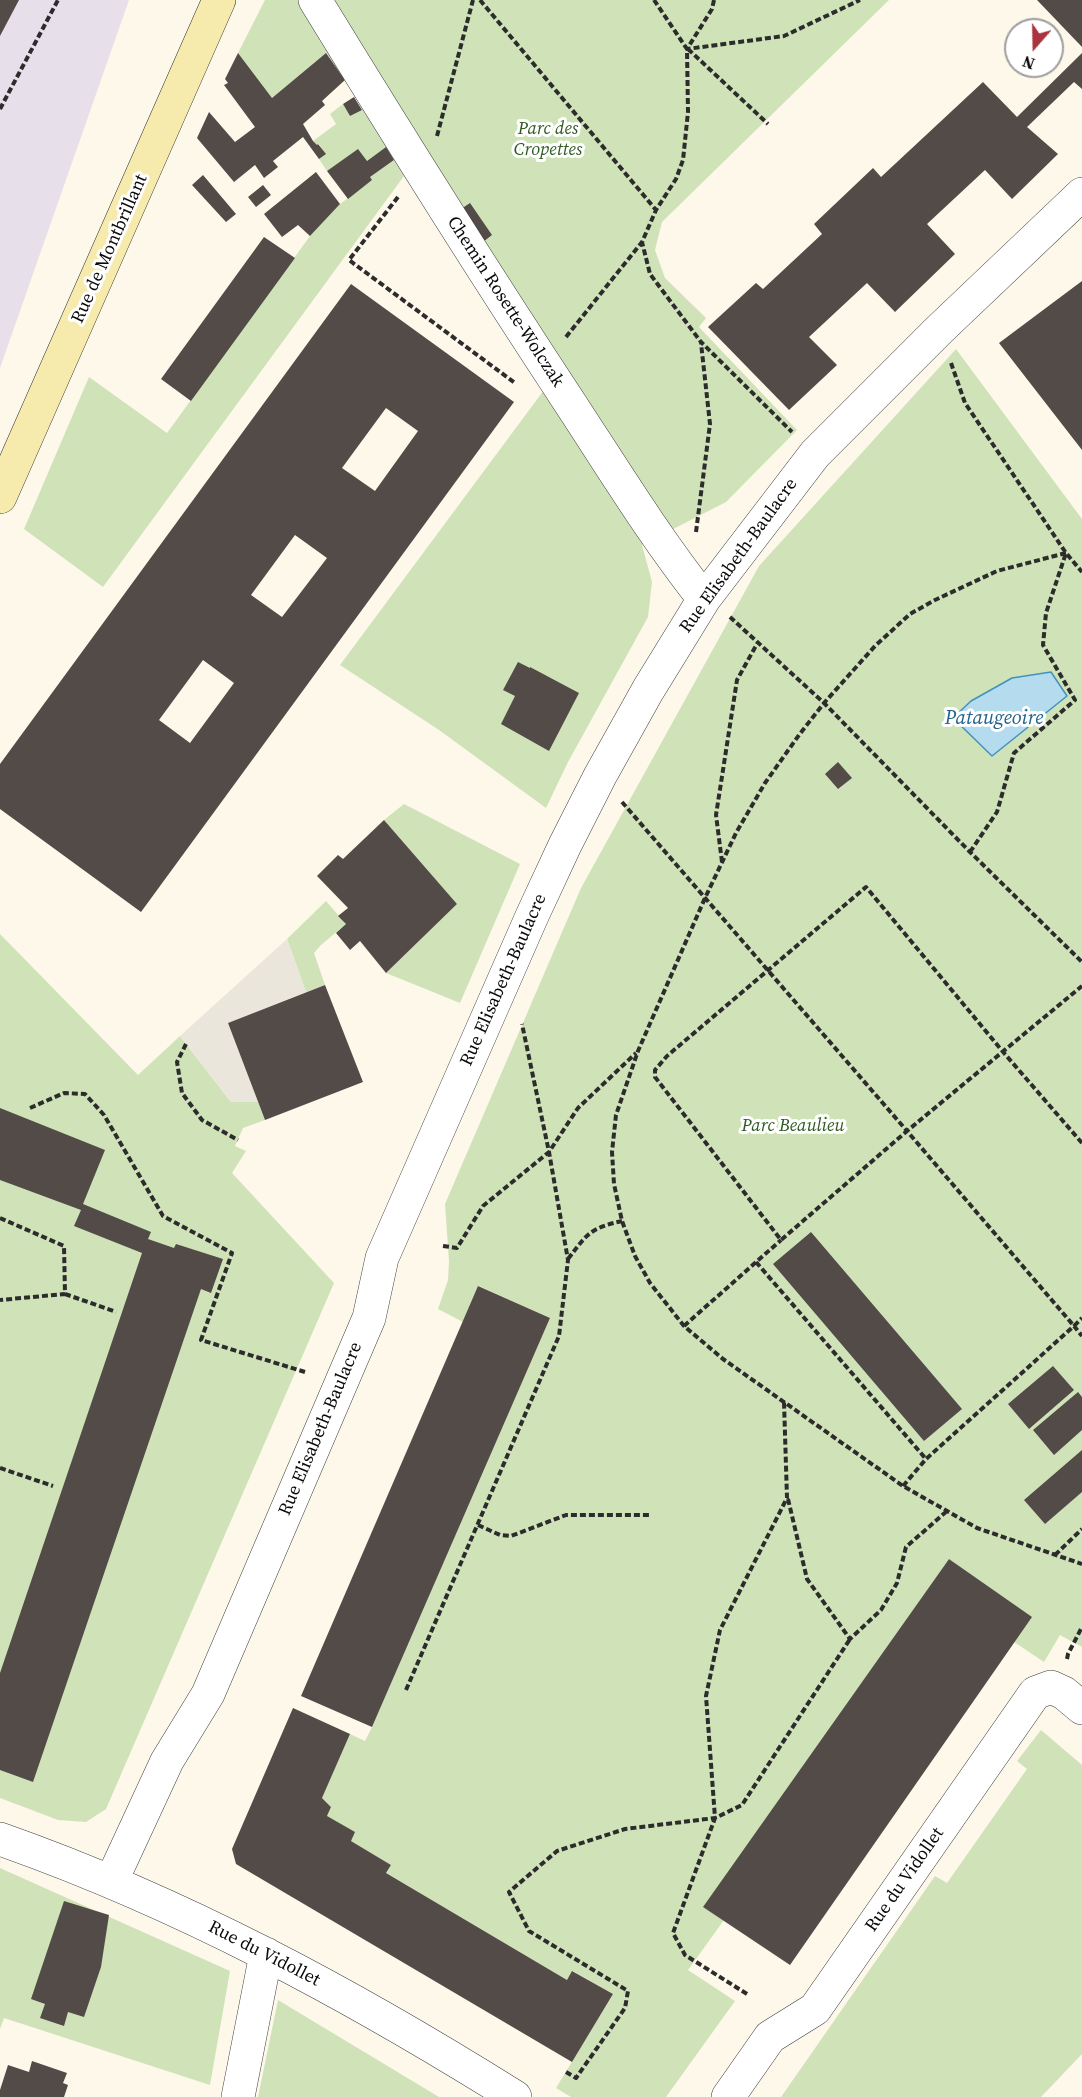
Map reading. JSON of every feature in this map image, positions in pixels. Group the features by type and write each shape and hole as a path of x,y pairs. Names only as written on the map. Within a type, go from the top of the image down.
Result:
{"main road":[{"name":"Rue de Montbrillant","path":"0,497 219,0"}],"street":[{"name":"Chemin Rosette-Wolczak","path":"315,0 418,169 677,566 715,607"},
{"name":"Rue Elisabeth-Baulacre","path":"111,1882 166,1761 207,1694 369,1318 382,1258 532,916 600,776 648,690 715,607 814,454 939,330 1082,194"},
{"name":"Rue du Vidollet","path":"728,2097 770,2037 815,2009 1035,1693 1051,1687 1064,1692 1082,1708"},
{"name":"Rue du Vidollet","path":"0,1839 58,1859 192,1917 266,1954 433,2046 515,2097"},
{"path":"238,2097 266,1954"}],"path":[{"path":"0,109 58,0"},
{"path":"480,0 656,210"},
{"path":"654,0 687,49 768,124"},
{"path":"714,0 712,9 687,49 688,112 683,160 642,242 650,274 701,342 795,435"},
{"path":"687,49 784,36 860,0"},
{"path":"411,307 442,330"},
{"path":"939,330 965,403 1066,553 1082,572"},
{"path":"677,566 695,539 710,424 701,342"},
{"path":"1066,553 997,571 910,614 875,646 824,703 765,783 736,833 705,898 638,1051 616,1115 612,1152 614,1184 622,1221 634,1256 650,1282 684,1326 723,1359 903,1486 976,1528 1082,1564"},
{"path":"970,852 997,812 1014,753 1075,700 1043,645 1046,613 1066,553"},
{"path":"715,607 758,642 824,703 1082,962"},
{"path":"722,863 716,815 737,680 758,642"},
{"path":"619,798 1082,1336"},
{"path":"781,1240 655,1077 655,1070 667,1056 866,886 1004,1053 1082,1143"},
{"path":"684,1326 907,1131 1004,1053 1082,986"},
{"path":"406,1690 559,1336 568,1260 549,1152 520,1018"},
{"path":"186,1044 177,1062 182,1093 202,1120 238,1140"},
{"path":"443,1246 457,1248 483,1206 549,1152 578,1108 638,1051"},
{"path":"30,1108 64,1093 85,1094 104,1115 163,1216 231,1253 201,1340 305,1372"},
{"path":"0,1218 64,1246 64,1294"},
{"path":"568,1260 588,1233 601,1225 622,1221"},
{"path":"756,1262 926,1459"},
{"path":"0,1300 64,1294 116,1312"},
{"path":"903,1486 926,1459 1082,1318"},
{"path":"784,1402 787,1498 807,1579 850,1640"},
{"path":"0,1468 53,1486"},
{"path":"747,1994 685,1955 673,1933 715,1818 706,1696 720,1630 787,1498"},
{"path":"566,2072 576,2078 626,2008 628,1991 528,1931 509,1892 557,1851 626,1828 715,1818 742,1805 850,1640 881,1610 897,1583 906,1547 947,1511"},
{"path":"478,1525 500,1535 511,1536 566,1515 650,1515"},
{"path":"1055,1555 1082,1529"}],"shaded area":[{"path":"0,0 129,0 0,368"},
{"path":"287,939 306,992 228,1023 258,1102 231,1102 180,1036"}],"green space":[{"name":"Parc des Cropettes","path":"265,0 889,0 662,222 655,250 665,278 706,318 699,327 797,430 726,502 642,545 652,582 648,617 568,762 546,808 439,730 340,665 544,390 404,176 103,587 24,529 89,377 167,433 310,236 340,204 372,180 370,177 394,160 386,147 367,161 327,171 319,159 325,154 319,144 313,141 336,124 330,114 343,104 350,116 362,109 326,53 272,98 238,53"},
{"name":"Parc Beaulieu","path":"956,349 1082,519 1082,1647 1060,1635 1044,1662 1014,1642 1031,1617 949,1559 796,1777 724,1920 688,1970 735,2001 666,2097 571,2097 556,2088 613,1994 573,1971 567,1980 386,1873 391,1865 351,1841 327,1816 331,1807 322,1798 350,1734 365,1741 372,1727 550,1318 479,1286 463,1322 438,1309 448,1280 445,1204 581,888 759,566"},
{"path":"404,804 520,864 460,1003 386,973 457,904 384,820"},
{"path":"326,901 346,924 314,953 325,985 306,992 287,939"},
{"path":"0,934 138,1075 180,1036 231,1102 258,1102 265,1120 243,1128 235,1146 246,1151 232,1173 334,1283 106,1809 86,1822 58,1820 0,1798"},
{"path":"1041,1730 1082,1765 1082,2054 1041,2097 781,2097 935,1876 947,1883 1027,1769 1017,1761"},
{"path":"0,1868 230,1971 210,2085 4,2018 0,2029"},
{"path":"278,2000 439,2097 258,2097"}],"water":[{"name":"Pataugeoire","path":"1051,672 1067,696 992,756 953,718 971,701 1012,678"}],"building":[{"path":"0,0 19,0 0,36"},
{"path":"1037,0 1082,0 1082,47 1064,28 1064,18 1054,18"},
{"path":"238,53 272,98 326,53 345,80 322,101 325,105 303,124 313,141 326,154 319,159 303,137 273,161 278,167 264,178 255,165 234,182 197,138 209,112 235,142 255,127 224,85 228,83 225,79"},
{"path":"1082,53 1082,89 1074,82 1027,127 1058,154 1012,199 985,170 927,224 955,254 895,312 867,283 809,337 837,365 789,410 708,327 756,283 763,289 822,234 814,224 873,168 881,177 983,82 1017,117 1057,78 1064,78 1064,71"},
{"path":"354,97 362,110 350,116 343,104"},
{"path":"386,147 394,160 370,177 372,180 348,199 327,171 358,149 367,161"},
{"path":"316,172 340,204 310,236 298,225 282,237 264,214"},
{"path":"203,175 236,214 226,222 192,185"},
{"path":"263,185 271,195 256,207 248,197"},
{"path":"470,203 492,235 483,242 461,209"},
{"path":"264,237 295,258 191,401 161,379"},
{"path":"1082,281 1082,450 999,343"},
{"path":"351,284 514,402 141,912 0,809 0,764","holes":["386,408 418,431 375,491 342,468","295,535 327,558 282,617 251,595","203,660 234,683 190,743 159,720"]},
{"path":"518,662 579,693 549,751 501,724 515,696 503,690"},
{"path":"838,762 852,778 838,789 825,774"},
{"path":"384,820 457,904 386,973 360,941 350,950 336,933 346,924 338,916 348,908 317,876 338,855 343,859"},
{"path":"325,985 363,1082 265,1120 228,1023"},
{"path":"0,1108 105,1150 83,1204 151,1232 148,1239 174,1248 176,1244 223,1259 211,1293 201,1289 33,1782 0,1770 0,1673 142,1253 74,1226 81,1210 0,1180"},
{"path":"811,1232 962,1409 924,1441 773,1264"},
{"path":"478,1286 550,1318 372,1727 301,1696"},
{"path":"1053,1366 1074,1390 1029,1429 1008,1404"},
{"path":"1078,1392 1082,1397 1082,1430 1054,1455 1033,1430"},
{"path":"1082,1450 1082,1492 1045,1524 1024,1500"},
{"path":"949,1559 1032,1617 790,1965 703,1907"},
{"path":"293,1708 350,1734 322,1798 331,1807 327,1816 355,1832 351,1841 391,1865 386,1873 567,1980 572,1971 613,1994 572,2062 236,1864 232,1849"},
{"path":"64,1901 109,1915 101,1967 84,2017 68,2012 64,2026 40,2018 45,2004 31,1999"},
{"path":"32,2061 67,2073 63,2083 68,2085 64,2097 0,2097 8,2065 29,2072"}]}
